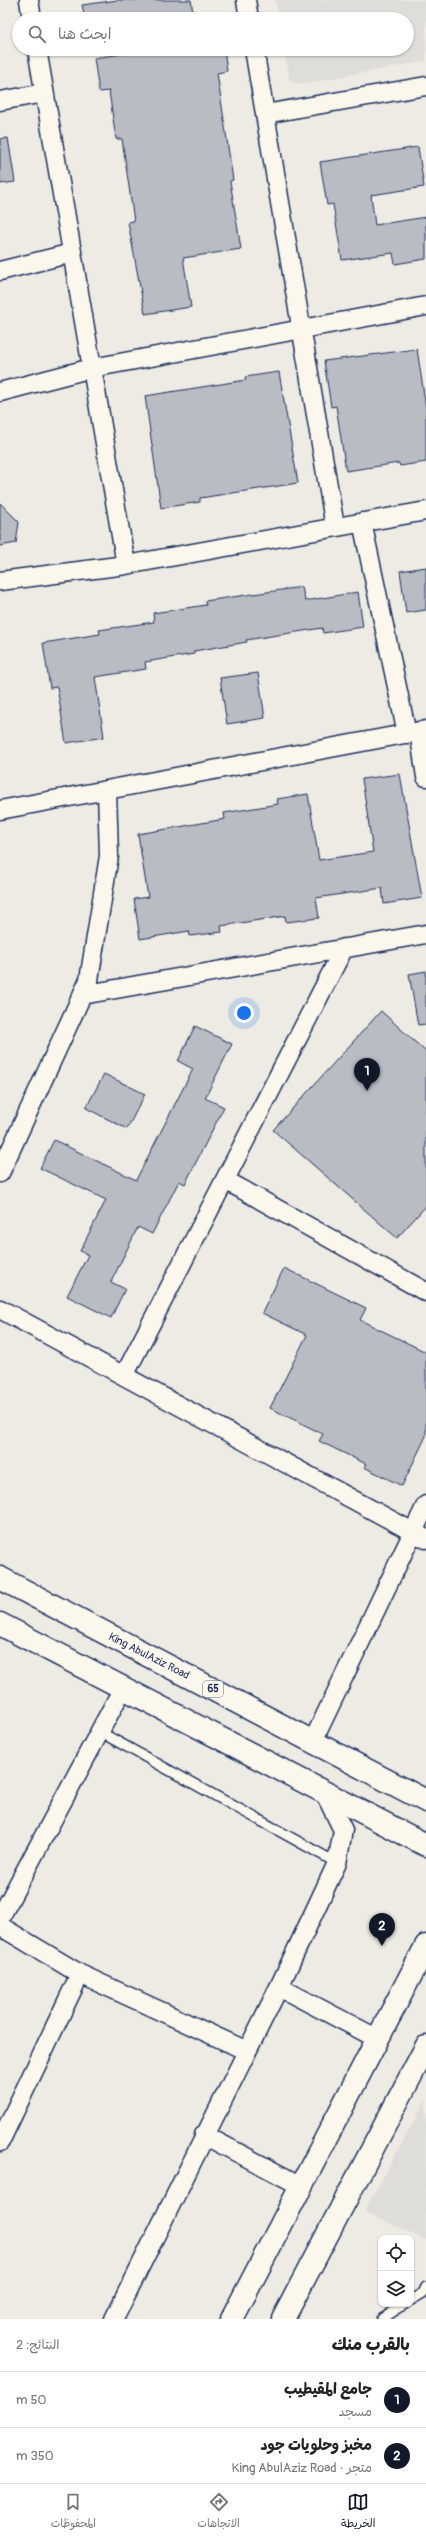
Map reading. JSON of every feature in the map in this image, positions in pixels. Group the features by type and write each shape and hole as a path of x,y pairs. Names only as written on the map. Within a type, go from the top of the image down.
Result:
{"main road":[{"name":"King AbulAziz Road","path":"0,1578 426,1801"},
{"path":"0,1624 426,1845"},
{"path":"232,2319 426,1946"},
{"path":"285,2317 424,2056"}],"street":[{"path":"28,0 31,12"},
{"path":"246,0 248,12"},
{"path":"38,56 126,566"},
{"path":"255,56 336,527"},
{"path":"265,114 426,86"},
{"path":"0,101 44,93"},
{"path":"0,271 72,253"},
{"path":"0,392 92,368 426,306"},
{"path":"0,581 126,566 426,510"},
{"path":"362,522 417,732 426,777"},
{"path":"0,810 417,732"},
{"path":"0,1173 89,980 109,856 107,790"},
{"path":"82,995 426,934"},
{"path":"124,1376 344,948"},
{"path":"225,1180 426,1292"},
{"path":"0,1309 420,1535"},
{"path":"313,1741 420,1535 426,1505"},
{"path":"0,1918 123,1688"},
{"path":"114,2319 204,2135 279,1987 337,1863 343,1830 324,1792"},
{"path":"0,1926 80,1974 247,2051"},
{"path":"0,2142 80,1974"},
{"path":"279,1987 378,2039"},
{"path":"204,2135 301,2186"}],"lane":[{"path":"100,1732 337,1863"},
{"path":"414,2298 423,2292 426,2287"},
{"path":"382,2319 400,2307"}],"shaded area":[{"path":"275,0 426,0 426,61 301,84 290,81 285,56 414,56 414,12 278,12"},
{"path":"426,2099 426,2240 364,2212"}],"building":[{"path":"118,0 191,0 193,12 84,12 82,5"},
{"path":"107,56 225,56 227,71 217,73 233,180 230,181 241,249 183,258 191,307 145,314 128,222 134,221 122,139 116,139 109,91 99,92 94,58"},
{"path":"8,138 15,182 0,184 0,139"},
{"path":"418,147 424,187 371,195 375,225 426,217 426,259 395,264 393,253 342,260 333,204 327,205 320,162"},
{"path":"417,349 426,408 426,462 400,466 399,463 346,471 336,406 331,407 324,361"},
{"path":"279,372 298,483 200,498 200,502 161,508 145,396 246,380 245,377"},
{"path":"0,503 19,522 16,543 0,546"},
{"path":"426,567 426,610 406,613 400,571"},
{"path":"302,587 305,601 358,592 363,627 323,633 322,628 246,640 247,642 194,651 194,654 145,662 146,669 95,677 104,737 66,743 57,687 50,688 43,643 100,634 99,630 154,622 153,613 206,605 205,601"},
{"path":"258,673 265,718 227,724 220,678"},
{"path":"400,774 422,898 384,904 382,888 316,898 319,918 286,922 285,916 221,926 222,932 190,936 189,931 140,939 134,899 148,897 138,834 225,819 224,813 278,804 277,799 308,794 319,860 373,852 362,779"},
{"path":"426,971 426,1024 418,1025 409,974"},
{"path":"381,1011 426,1052 426,1206 397,1238 273,1130"},
{"path":"195,1026 232,1044 205,1098 224,1107 185,1184 179,1181 152,1234 138,1227 111,1282 125,1289 111,1318 67,1296 88,1255 80,1251 106,1200 40,1168 54,1140 136,1180 193,1069 178,1061"},
{"path":"104,1074 145,1094 127,1129 86,1108"},
{"path":"284,1268 366,1308 360,1320 426,1352 426,1436 402,1486 364,1467 366,1464 319,1441 323,1434 270,1408 307,1335 262,1313"}],"place":[{"name":"جامع المقيطيب","path":"367,1091"},
{"name":"مخبز وحلويات جود","path":"382,1946"}]}
